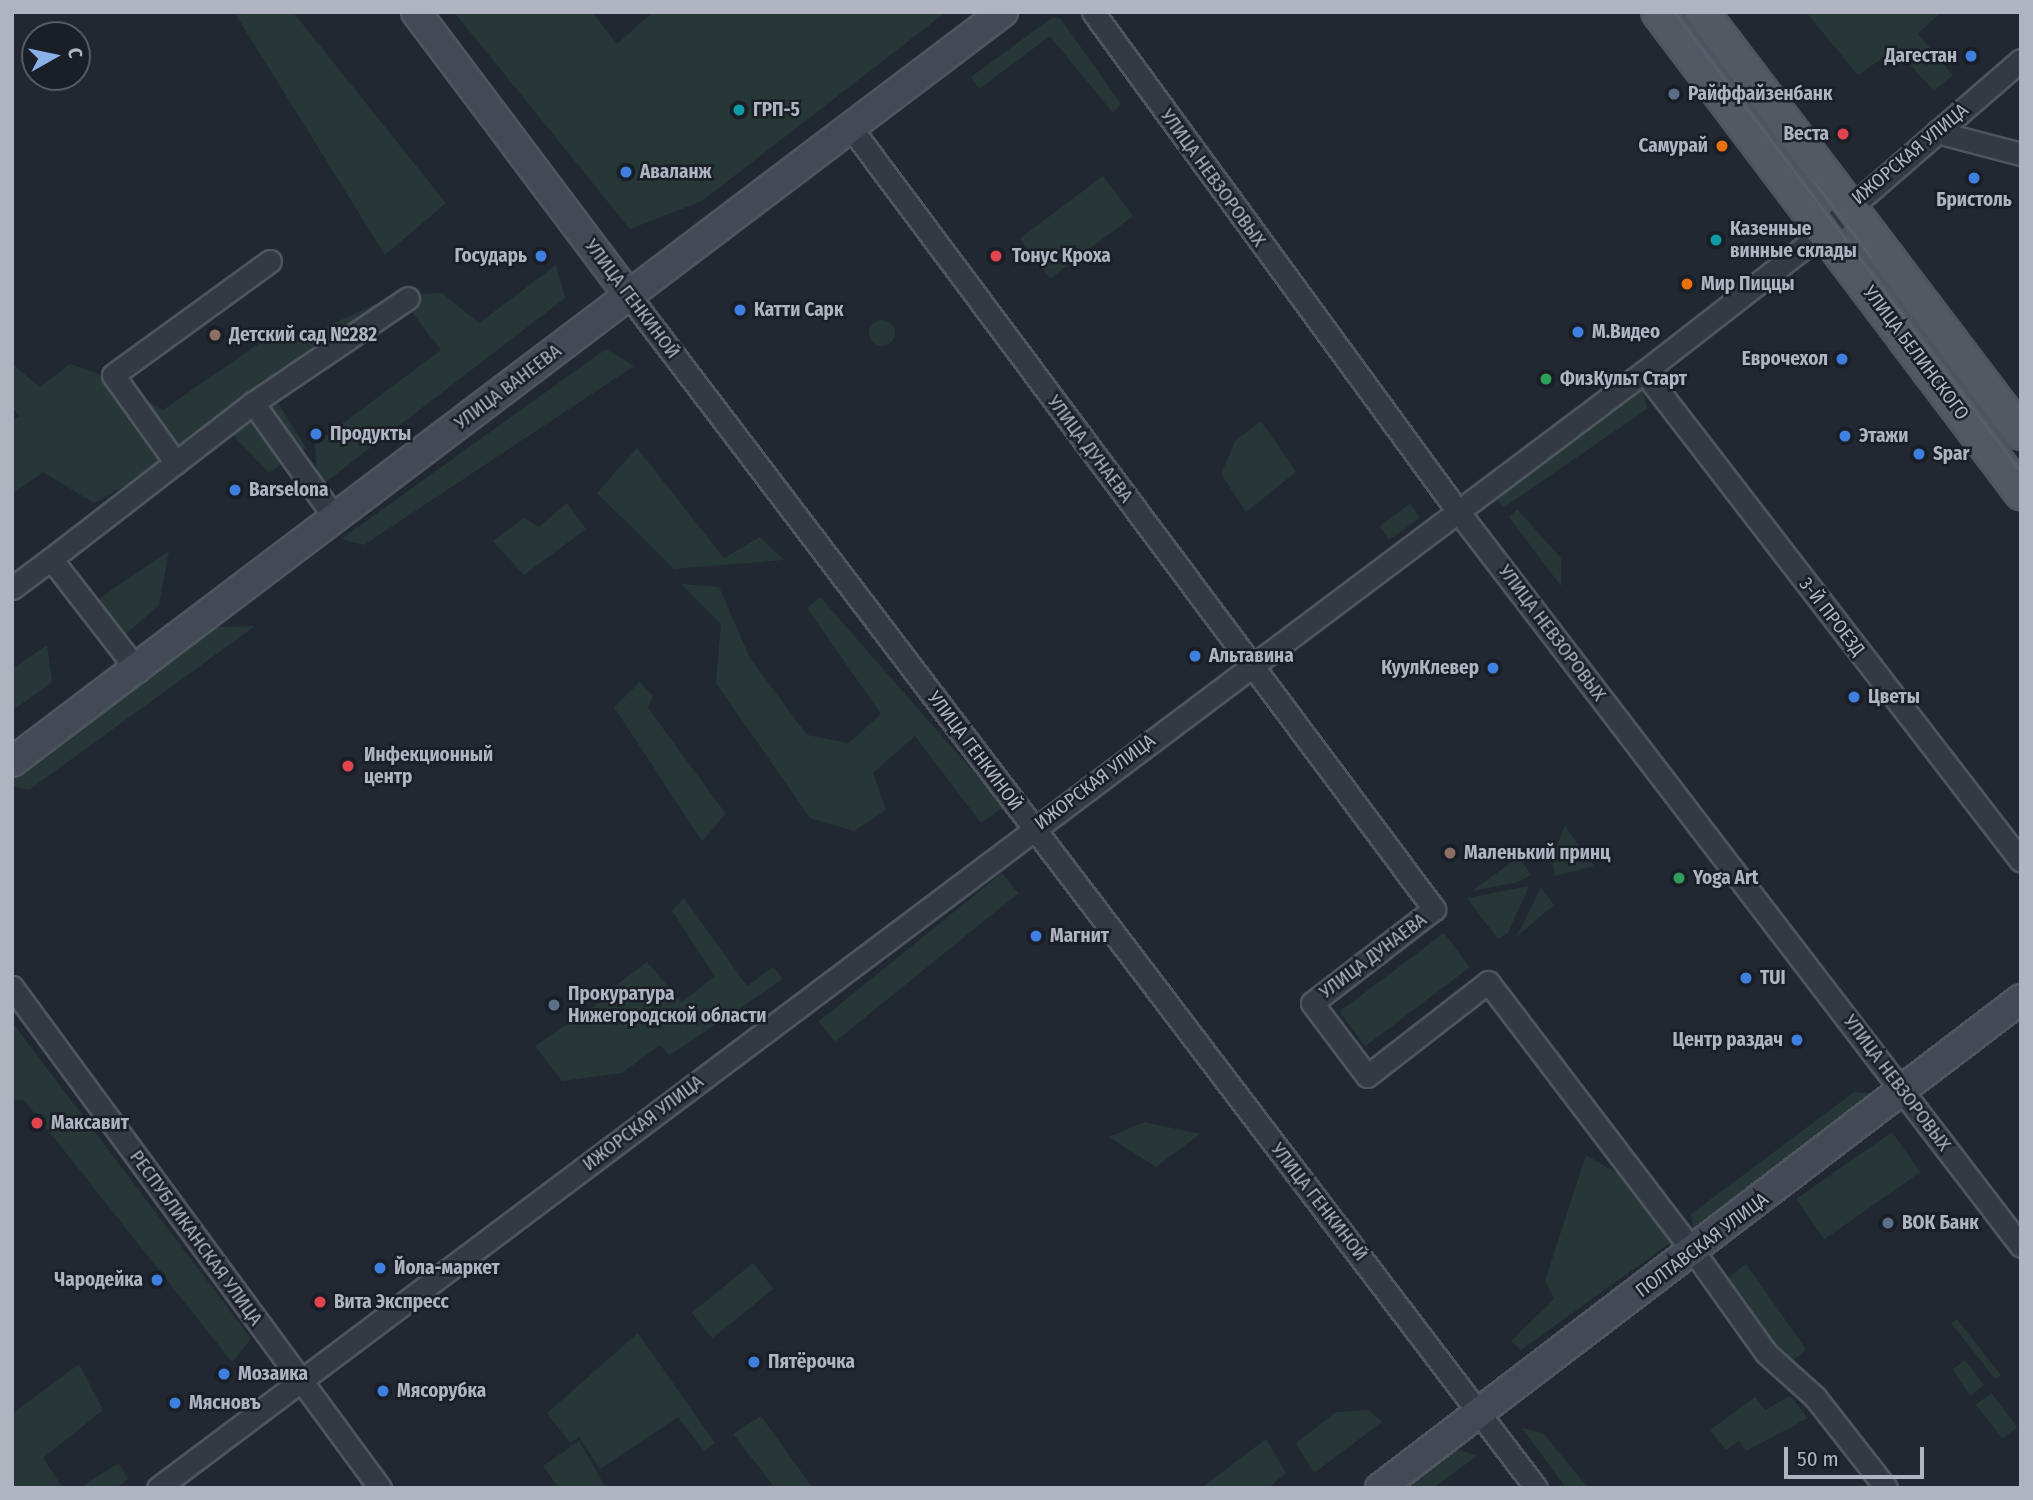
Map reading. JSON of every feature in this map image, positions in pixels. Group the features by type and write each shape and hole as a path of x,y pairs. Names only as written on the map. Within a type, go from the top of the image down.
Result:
{"main road":[{"name":"УЛИЦА ГЕНКИНОЙ","path":"416,12 629,296"},
{"name":"УЛИЦА ВАНЕЕВА","path":"12,762 138,671 335,518 1003,12"},
{"name":"УЛИЦА БЕЛИНСКОГО","path":"1658,12 2021,493"},
{"name":"УЛИЦА БЕЛИНСКОГО","path":"1702,12 2021,433"},
{"name":"ПОЛТАВСКАЯ УЛИЦА","path":"1380,1488 1694,1252 2021,999"}],"street":[{"name":"УЛИЦА НЕВЗОРОВЫХ","path":"1093,12 1457,510 2021,1246"},
{"name":"ИЖОРСКАЯ УЛИЦА","path":"158,1488 1033,827 1644,372 1824,231 1849,206 2021,60"},
{"name":"УЛИЦА ДУНАЕВА","path":"851,128 1434,909 1312,1003 1367,1076 1488,982 1694,1252 1766,1353 1815,1397 1886,1488"},
{"path":"1937,132 2021,154"},
{"path":"176,463 113,375 270,261"},
{"name":"УЛИЦА ГЕНКИНОЙ","path":"629,296 1536,1488"},
{"path":"12,588 253,403 408,298"},
{"name":"3-Й ПРОЕЗД","path":"1644,372 2021,861"},
{"path":"253,403 335,518"},
{"path":"51,559 138,671"},
{"name":"РЕСПУБЛИКАНСКАЯ УЛИЦА","path":"12,987 380,1488"}],"shaded area":[{"path":"234,12 293,12 446,203 385,255"},
{"path":"454,12 592,12 617,44 653,12 946,12 702,201 630,229"},
{"path":"1806,12 1941,12 1918,34 1953,75 1934,91 1896,49 1858,75"},
{"path":"1053,17 1061,19 1121,104 1113,113 1050,36 979,89 971,77"},
{"path":"1103,176 1133,216 1050,279 1020,239"},
{"path":"556,265 565,298 318,488 315,444 441,350 406,305 275,398 306,448 269,473 227,429 94,503 43,472 12,494 12,421 20,416 12,407 12,364 40,387 70,364 102,375 163,410 279,330 302,338 395,295 442,293 479,323"},
{"path":"882,320 891,324 895,333 891,342 882,346 873,342 869,333 873,324"},
{"path":"606,349 634,366 364,545 341,539"},
{"path":"1642,387 1647,409 1503,508 1495,496"},
{"path":"1261,421 1296,472 1246,512 1221,474 1235,441"},
{"path":"637,448 724,558 760,537 784,560 674,569 597,493"},
{"path":"567,503 586,529 524,575 493,541 524,518 539,527"},
{"path":"1410,504 1420,518 1389,540 1379,526"},
{"path":"1517,509 1561,558 1561,586 1509,517"},
{"path":"169,551 159,605 126,634 94,602"},
{"path":"681,584 719,587 750,658 807,735 849,743 881,714 807,608 820,597 1004,807 981,823 915,736 873,773 886,810 854,831 810,818 716,683 721,624"},
{"path":"255,626 29,790 12,786 12,775 215,627"},
{"path":"47,645 52,682 12,711 12,669"},
{"path":"640,682 653,696 648,708 726,814 702,841 614,707"},
{"path":"1565,826 1594,866 1555,876 1552,857"},
{"path":"1519,857 1531,875 1518,882 1472,891"},
{"path":"1002,873 1018,893 835,1042 819,1022"},
{"path":"1529,886 1508,933 1498,939 1467,898"},
{"path":"1541,887 1554,905 1517,936"},
{"path":"684,898 747,986 773,967 783,979 670,1055 660,1045 622,1073 562,1081 535,1046 616,991 615,986 647,962 682,1002 715,976 672,911"},
{"path":"1444,933 1470,967 1365,1046 1339,1012"},
{"path":"12,1022 251,1339 232,1362 24,1100 12,1101"},
{"path":"1854,1092 1881,1095 1694,1236 1691,1214"},
{"path":"1144,1122 1200,1134 1156,1167 1109,1137"},
{"path":"1892,1132 1920,1172 1824,1239 1796,1199"},
{"path":"1586,1155 1624,1177 1674,1240 1521,1350 1511,1341 1554,1299 1545,1281"},
{"path":"753,1263 774,1289 712,1338 692,1313"},
{"path":"1746,1264 1806,1349 1794,1360 1762,1334 1726,1279"},
{"path":"1957,1319 2001,1375 1995,1379 1951,1323"},
{"path":"638,1333 715,1443 704,1451 678,1417 600,1469 579,1437 570,1443 547,1413"},
{"path":"1965,1360 1984,1385 1970,1396 1953,1369"},
{"path":"79,1364 103,1410 43,1458 63,1488 12,1488 12,1414"},
{"path":"1991,1393 2017,1427 2003,1439 1976,1405"},
{"path":"1790,1396 1808,1418 1746,1451 1739,1441 1726,1450 1710,1430 1755,1397 1765,1410"},
{"path":"1368,1410 1382,1422 1314,1473 1296,1443 1336,1412"},
{"path":"761,1416 813,1488 775,1488 733,1434"},
{"path":"1522,1428 1543,1433 1588,1488 1566,1488"},
{"path":"1266,1439 1286,1473 1268,1488 1201,1488"},
{"path":"579,1441 606,1488 559,1488 543,1466"},
{"path":"1450,1446 1477,1456 1433,1488 1395,1488"},
{"path":"119,1463 128,1479 116,1488 79,1488"}],"tram line":[{"path":"1674,12 2021,472"},
{"path":"1814,181 1871,257"}],"place":[{"name":"Дагестан","path":"1971,56"},
{"name":"Райффайзенбанк","path":"1674,94"},
{"name":"ГРП-5","path":"739,110"},
{"name":"Веста","path":"1843,134"},
{"name":"Самурай","path":"1722,146"},
{"name":"Аваланж","path":"626,172"},
{"name":"Бристоль","path":"1974,178"},
{"name":"Казенные винные склады","path":"1716,240"},
{"name":"Государь","path":"541,256"},
{"name":"Тонус Кроха","path":"996,256"},
{"name":"Мир Пиццы","path":"1687,284"},
{"name":"Катти Сарк","path":"740,310"},
{"name":"М.Видео","path":"1578,332"},
{"name":"Детский сад №282","path":"215,335"},
{"name":"Еврочехол","path":"1842,359"},
{"name":"ФизКульт Старт","path":"1546,379"},
{"name":"Продукты","path":"316,434"},
{"name":"Этажи","path":"1845,436"},
{"name":"Spar","path":"1919,454"},
{"name":"Barselona","path":"235,490"},
{"name":"Альтавина","path":"1195,656"},
{"name":"КуулКлевер","path":"1493,668"},
{"name":"Цветы","path":"1854,697"},
{"name":"Инфекционный центр","path":"348,766"},
{"name":"Маленький принц","path":"1450,853"},
{"name":"Yoga Art","path":"1679,878"},
{"name":"Магнит","path":"1036,936"},
{"name":"TUI","path":"1746,978"},
{"name":"Прокуратура Нижегородской области","path":"554,1005"},
{"name":"Центр раздач","path":"1797,1040"},
{"name":"Максавит","path":"37,1123"},
{"name":"ВОК Банк","path":"1888,1223"},
{"name":"Йола-маркет","path":"380,1268"},
{"name":"Чародейка","path":"157,1280"},
{"name":"Вита Экспресс","path":"320,1302"},
{"name":"Пятёрочка","path":"754,1362"},
{"name":"Мозаика","path":"224,1374"},
{"name":"Мясорубка","path":"383,1391"},
{"name":"Мясновъ","path":"175,1403"}]}
